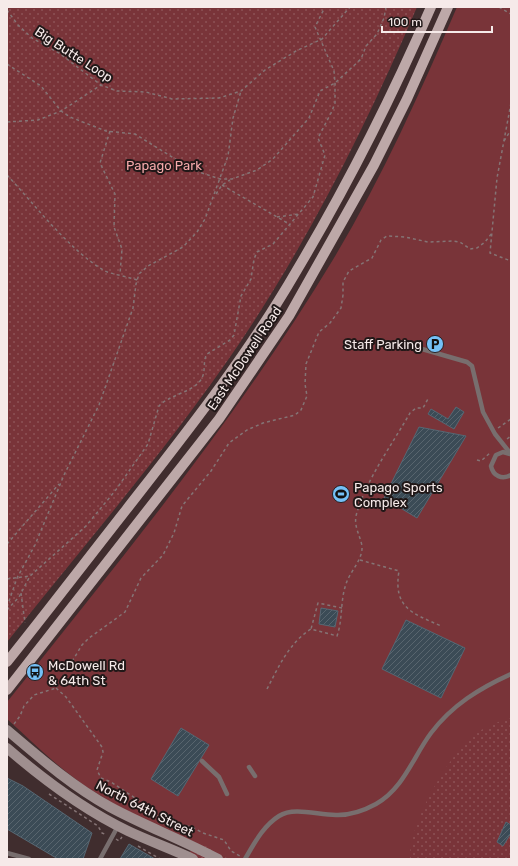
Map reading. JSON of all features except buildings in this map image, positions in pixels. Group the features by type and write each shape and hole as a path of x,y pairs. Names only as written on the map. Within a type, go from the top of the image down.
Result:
{"main road":[{"name":"East McDowell Road","path":"7,662 161,467 217,391 297,271 356,163 392,92 431,7"},
{"name":"East McDowell Road","path":"7,690 219,419 289,316 374,165 407,100 448,7"},
{"name":"North 64th Street","path":"11,727 54,771 85,792 124,815 218,859"},
{"name":"North 64th Street","path":"7,748 54,787 118,826 193,859"},
{"path":"118,826 124,815"}],"lane":[{"path":"415,347 467,362 472,366 483,412 493,431 511,455"},
{"path":"511,455 503,452 496,455 491,466 498,476 506,477 511,475"},
{"path":"245,859 264,829 284,814 298,812 339,815 360,811 378,803 406,776 431,733 454,708 477,691 511,674"},
{"path":"202,761 219,777 227,794"},
{"path":"248,767 255,776"},
{"path":"100,859 118,826"},
{"path":"7,853 29,859"}],"path":[{"path":"7,610 21,593 30,576 86,526 115,491 148,444 159,406 200,381 205,370 204,358 207,354 233,338 236,331 241,296 252,279 254,259 257,252 273,244 313,197 320,177 324,154 318,138 332,111 334,103 334,71 319,40 315,27 326,7"},
{"name":"Big Butte Loop","path":"7,10 18,25 32,38 60,53 101,85 117,91 146,92 172,99 219,98 241,91 265,70 296,51 319,40 350,7"},
{"path":"214,197 222,185 232,179 257,170 273,159 309,118 320,92 335,83 360,59 366,46 377,34 384,18 386,7"},
{"path":"499,7 511,14"},
{"path":"7,64 41,86 61,111 70,117 110,131 135,134 193,170 220,179 232,179"},
{"path":"7,122 38,120 61,111 101,85"},
{"path":"7,607 17,578 35,545 61,483 99,405 133,308 139,274 148,266 183,247 197,232 205,219 228,156 233,118 241,91"},
{"path":"511,103 497,178 490,252 511,261"},
{"path":"504,143 511,130"},
{"path":"110,131 100,163 115,194 114,227 122,249 120,274"},
{"path":"7,175 63,237 79,252 106,272 120,274 137,280"},
{"path":"222,185 289,224"},
{"path":"276,217 300,213"},
{"path":"11,727 20,716 24,706 34,695 56,688 82,646 102,627 125,612 141,578 163,555 174,532 182,506 211,471 229,443 247,430 263,423 295,415 301,410 307,396 305,384 306,364 319,332 330,324 341,308 344,295 343,282 349,271 372,258 381,240 387,236 405,237 428,242 460,242 470,249 477,248 486,242 492,233"},
{"path":"311,629 337,636 345,586 350,574 360,560 362,546 356,533 356,518 362,496 410,413 416,408 423,408 429,397"},
{"path":"493,431 502,427 511,419"},
{"path":"507,439 511,436"},
{"path":"477,460 482,461 496,448"},
{"path":"7,544 61,483"},
{"path":"360,560 399,571 397,583 398,595 402,605 415,615 441,626"},
{"path":"7,579 30,576"},
{"path":"21,593 25,623"},
{"path":"267,689 290,646 300,636 311,629 318,603 342,608"},
{"path":"56,688 66,697 102,747 103,752 97,770 101,778 111,782 150,808 158,817 170,816 180,825 192,826 203,833 224,840 231,851 240,856"},
{"path":"117,840 119,841 124,838"},
{"path":"136,845 160,859"}],"green space":[{"name":"Papago Park","path":"7,7 417,7 379,93 337,178 315,220 267,301 214,380 186,418 127,494 7,642"},
{"name":"Papago Sports Complex","path":"457,7 511,7 511,859 229,859 112,803 72,777 7,719 7,702 178,485 259,374 297,317 352,228 384,166 429,71"},
{"path":"511,718 511,859 410,859 411,845 423,810 442,774 453,758 464,744 475,734 492,724"},
{"path":"198,842 229,859 184,859"}],"place":[{"name":"Staff Parking","path":"435,344"},
{"name":"Papago Sports Complex","path":"341,494"},
{"name":"McDowell Rd & 64th St","path":"35,672"}]}
